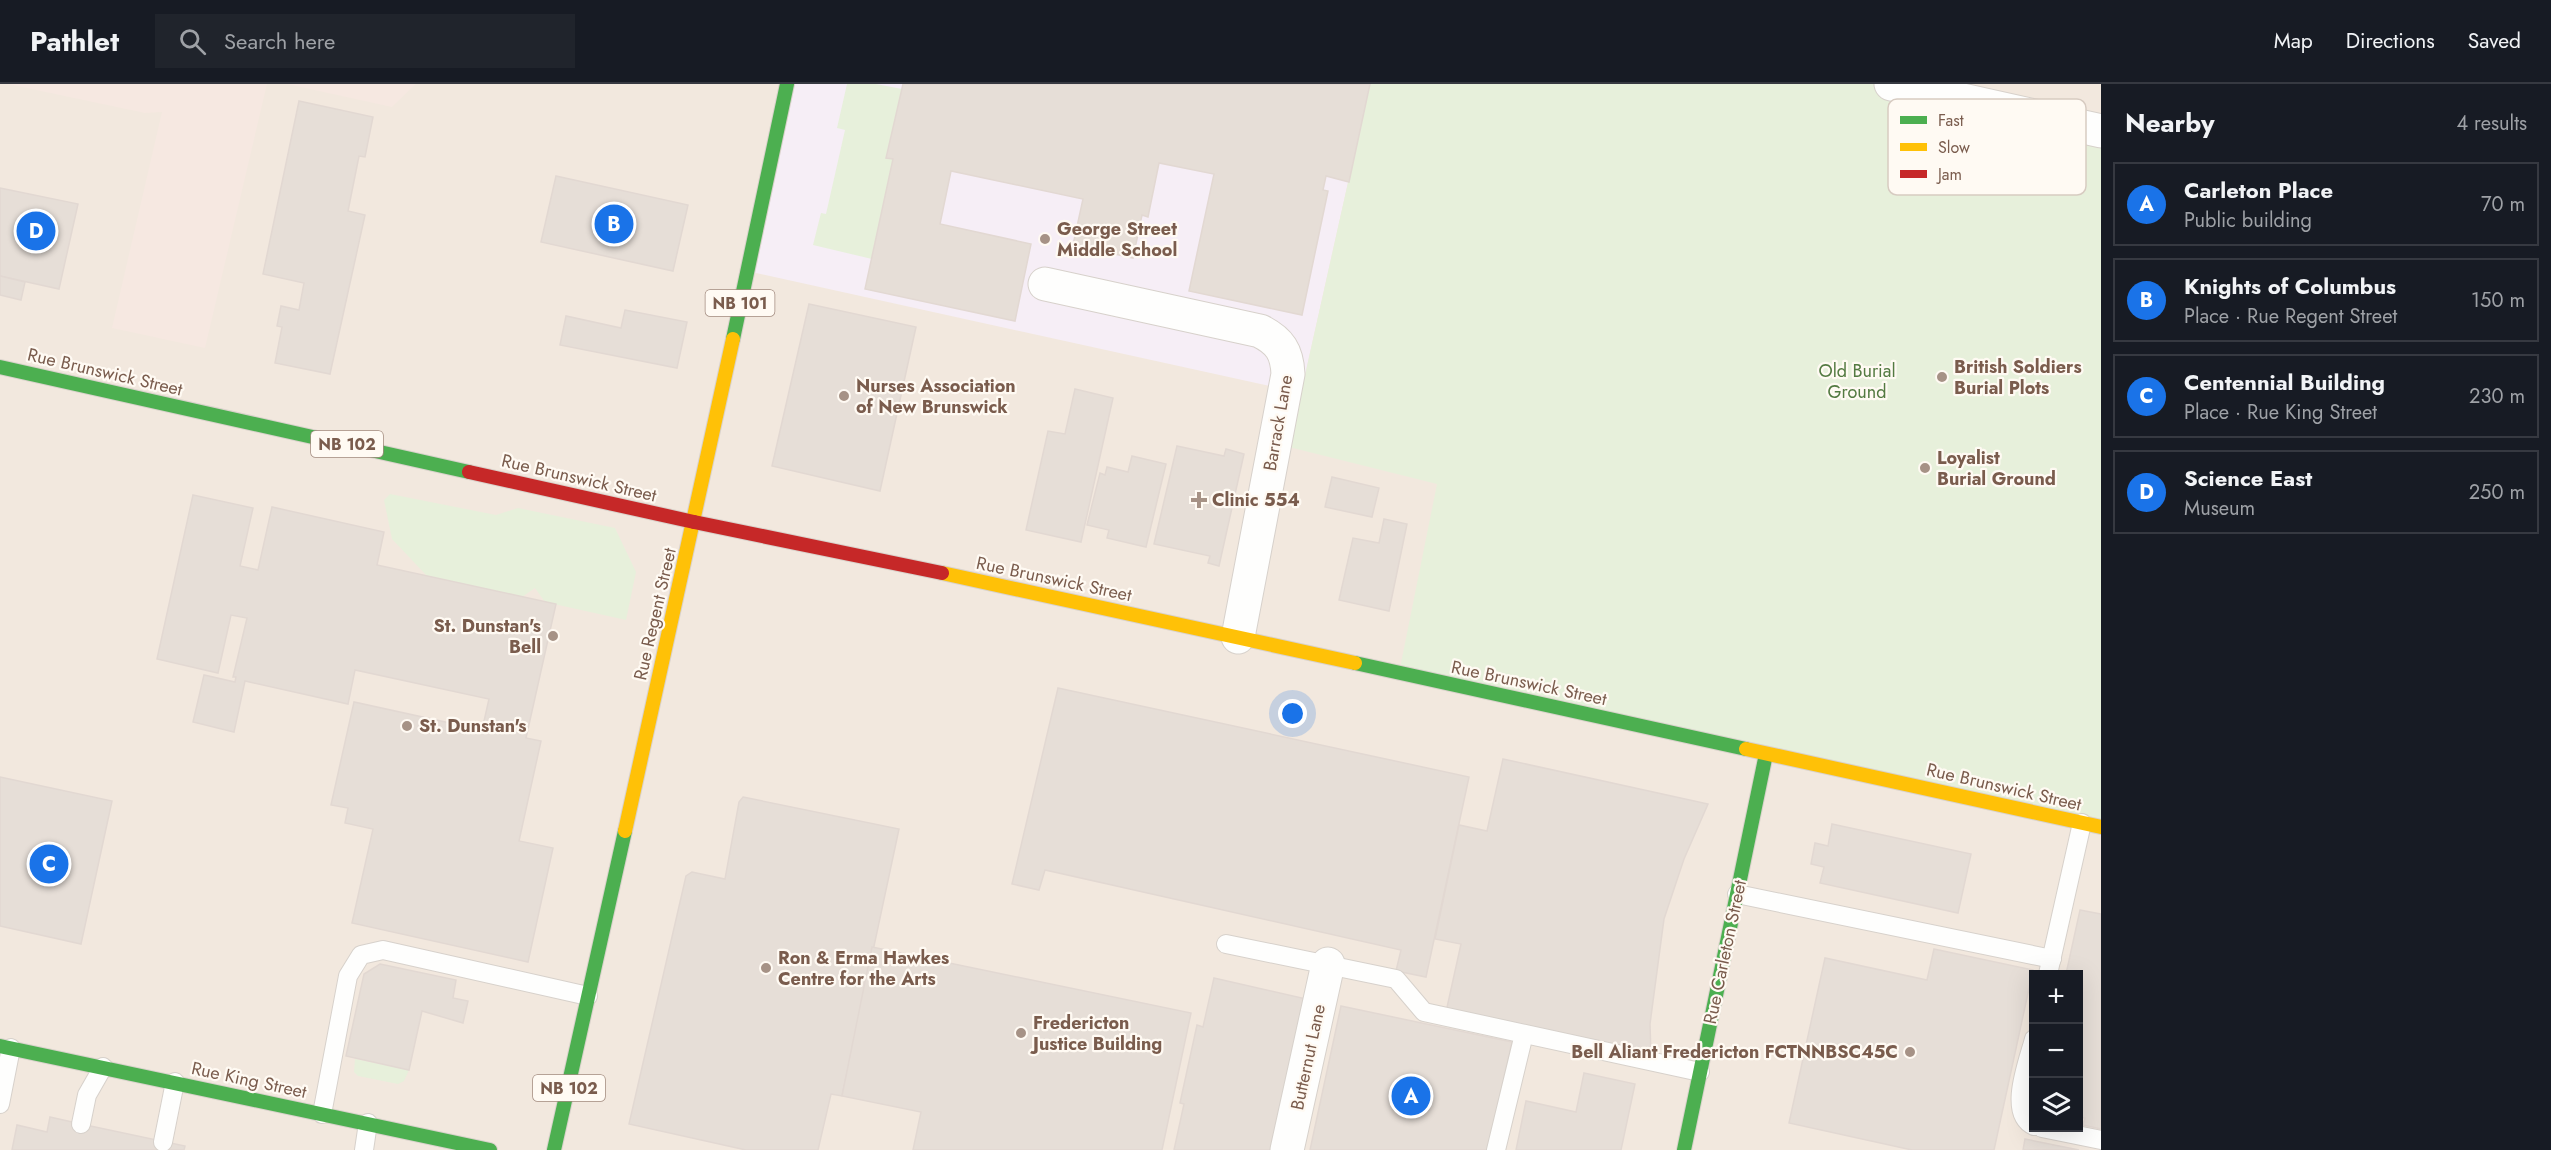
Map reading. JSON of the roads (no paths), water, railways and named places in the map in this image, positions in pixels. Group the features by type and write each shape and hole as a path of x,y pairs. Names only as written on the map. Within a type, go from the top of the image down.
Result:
{"main road":[{"name":"Rue Regent Street","path":"554,1150 694,522 787,84"},
{"name":"Rue Brunswick Street","path":"0,367 694,522 1238,637 2101,827"},
{"name":"Rue Carleton Street","path":"1684,1150 1766,754"},
{"name":"Rue King Street","path":"6,1047 490,1150"}],"street":[{"path":"1903,85 1963,99"},
{"path":"2086,128 2101,131"},
{"name":"Barrack Lane","path":"1045,284 1260,331 1274,338 1283,348 1288,374 1238,637"},
{"name":"Butternut Lane","path":"1287,1150 1328,964"}],"lane":[{"path":"1737,894 2050,967 2082,823"},
{"path":"1226,944 1396,980 1424,1012 1700,1072"},
{"path":"322,1114 348,976 361,955 383,950 588,996"},
{"path":"1496,1150 1524,1034"},
{"path":"0,1104 6,1047"},
{"path":"2029,1061 2019,1105 2021,1116 2029,1122"},
{"path":"81,1124 87,1095 103,1067"},
{"path":"163,1142 175,1082"},
{"path":"364,1150 368,1123"},
{"path":"2062,1132 2101,1140"}],"place":[{"name":"Knights of Columbus","path":"614,224"},
{"name":"Science East","path":"36,231"},
{"name":"George Street Middle School","path":"1045,239"},
{"name":"British Soldiers Burial Plots","path":"1942,377"},
{"name":"Nurses Association of New Brunswick","path":"844,396"},
{"name":"Loyalist Burial Ground","path":"1925,468"},
{"name":"Clinic 554","path":"1199,500"},
{"name":"St. Dunstan's Bell","path":"553,636"},
{"name":"St. Dunstan's","path":"407,726"},
{"name":"Centennial Building","path":"49,864"},
{"name":"Ron & Erma Hawkes Centre for the Arts","path":"766,968"},
{"name":"Fredericton Justice Building","path":"1021,1033"},
{"name":"Bell Aliant Fredericton FCTNNBSC45C","path":"1910,1052"},
{"name":"Carleton Place","path":"1411,1096"}],"park label":[{"name":"Old Burial Ground","path":"1857,381"}]}
